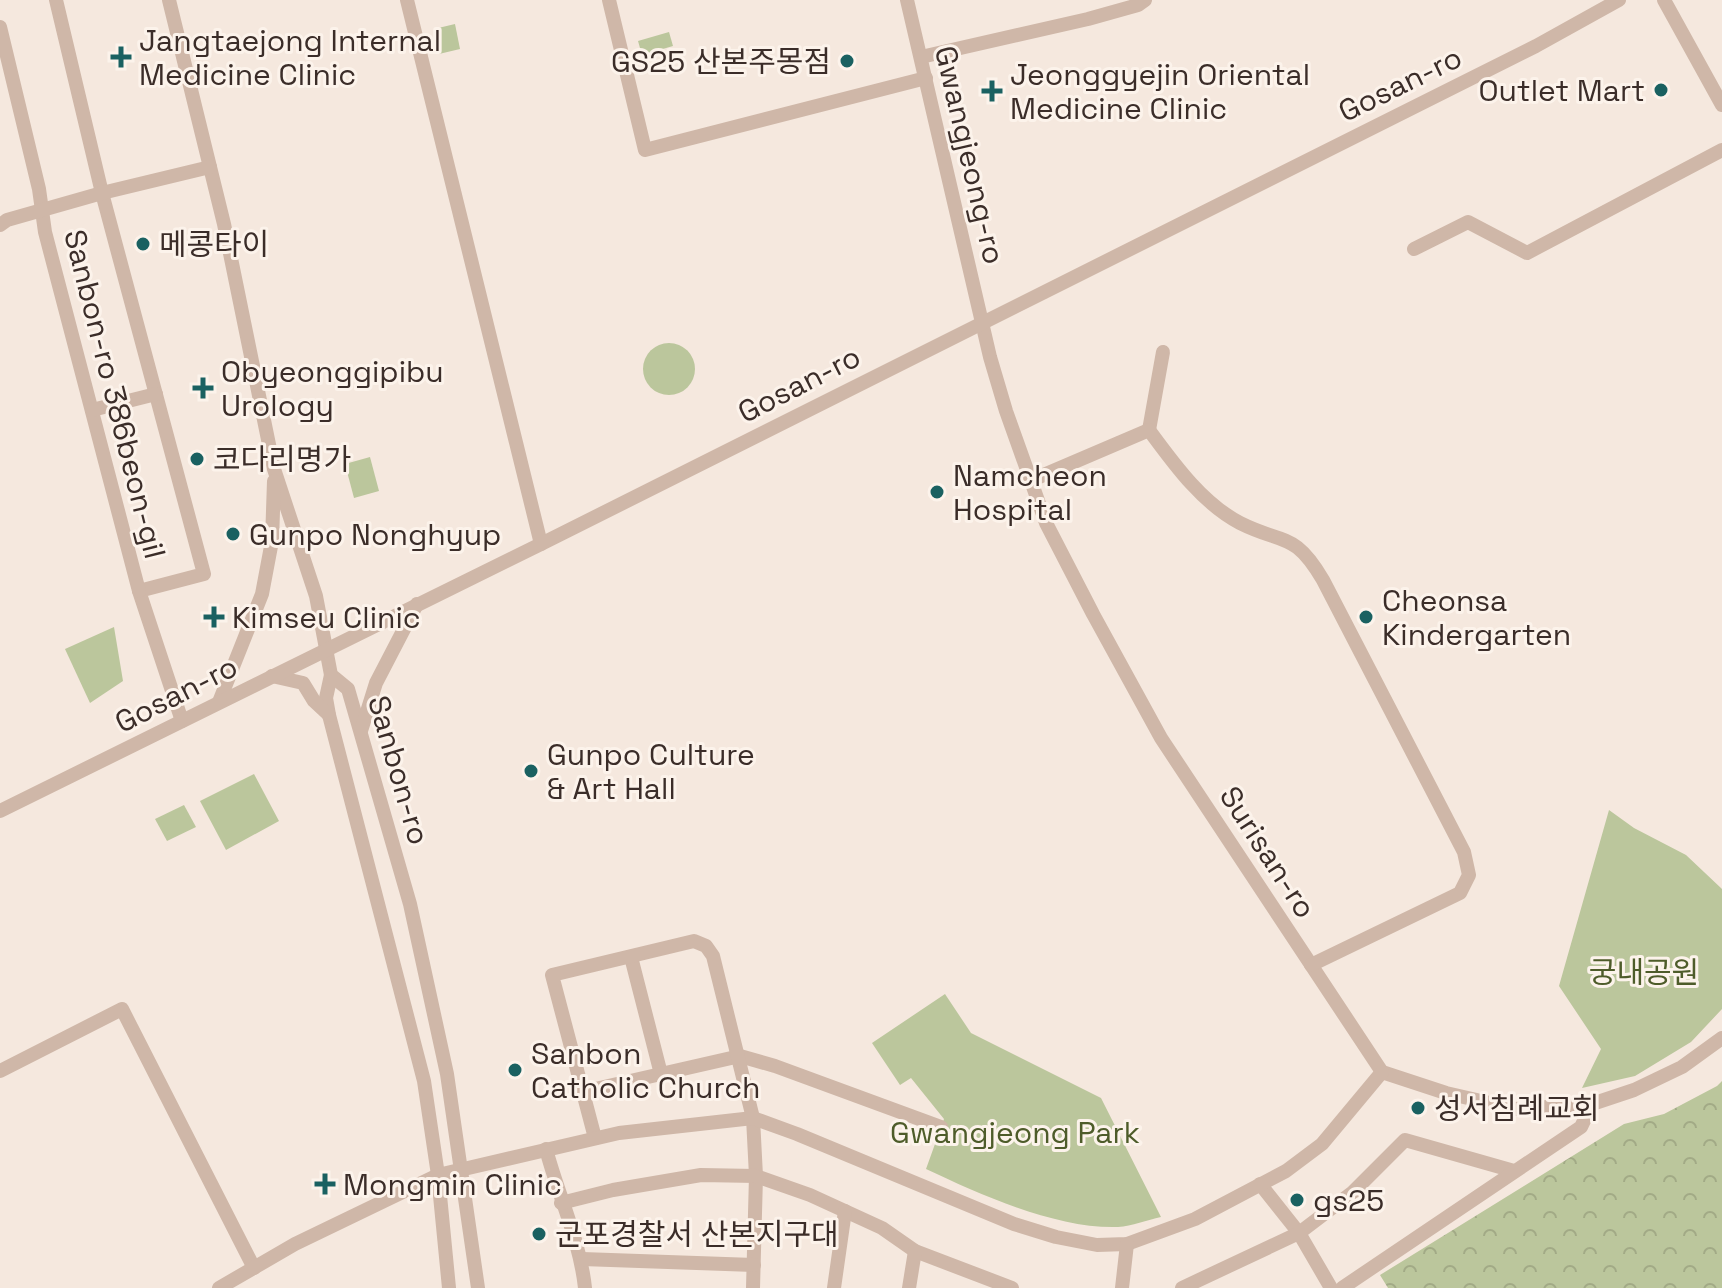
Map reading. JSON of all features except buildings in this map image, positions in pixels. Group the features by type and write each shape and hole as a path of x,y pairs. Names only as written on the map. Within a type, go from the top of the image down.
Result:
{"street":[{"name":"Sanbon-ro 386beon-gil","path":"56,0 102,193 204,574 139,591"},
{"name":"Sanbon-ro","path":"169,0 224,224 274,469 316,596 331,675 348,689 410,904 447,1074 478,1288"},
{"path":"407,0 541,544"},
{"path":"609,0 645,150 926,78"},
{"name":"Gwangjeong-ro","path":"907,0 980,323"},
{"path":"921,57 1088,19 1138,5 1145,0"},
{"name":"Gosan-ro","path":"0,811 1522,53 1619,0"},
{"path":"1664,0 1722,105"},
{"path":"0,27 43,211"},
{"path":"1414,249 1468,222 1527,253 1722,150"},
{"name":"Sanbon-ro 386beon-gil","path":"0,225 7,220 102,193 210,167"},
{"name":"Sanbon-ro 386beon-gil","path":"43,211 45,232 139,591 182,721"},
{"name":"Surisan-ro","path":"980,323 1006,411 1046,523 1093,614 1161,738 1382,1072"},
{"path":"1163,352 1149,430 1175,466 1207,499 1239,522 1296,544 1312,560 1464,852 1469,875 1460,893 1311,965"},
{"path":"92,410 156,394"},
{"path":"1032,480 1149,430"},
{"path":"219,702 262,594 272,541 274,469"},
{"path":"361,732 376,683 417,604"},
{"path":"331,675 326,698 329,715 424,1081 438,1175 449,1288"},
{"path":"272,676 303,683 314,701 329,715"},
{"path":"595,1138 552,975 694,941 706,946 713,956 753,1118 756,1176 753,1288"},
{"path":"631,957 661,1074"},
{"path":"0,1071 122,1009 254,1268"},
{"path":"219,1288 295,1244 438,1175 595,1138 753,1118 1014,1224 1097,1245 1127,1244 1195,1219 1286,1171 1322,1144 1382,1072 1446,1093 1516,1109 1592,1104 1634,1090 1682,1067 1722,1038"},
{"path":"582,1092 740,1056 941,1127"},
{"path":"1342,1288 1581,1127 1592,1104"},
{"path":"1182,1288 1299,1233 1353,1192 1405,1140 1514,1171"},
{"path":"546,1149 561,1203 582,1259 585,1288"},
{"path":"561,1203 613,1190 701,1175 756,1176 810,1195 882,1228 915,1251 1012,1288"},
{"path":"1260,1184 1299,1233 1331,1288"},
{"path":"834,1288 845,1211"},
{"path":"1122,1288 1127,1244"},
{"path":"909,1288 915,1251"},
{"path":"582,1259 754,1265"}],"green space":[{"path":"455,24 460,49 439,54 434,29"},
{"path":"669,32 673,46 642,55 638,41"},
{"path":"669,343 688,350 695,369 688,388 669,395 650,388 643,369 650,350"},
{"path":"370,457 379,491 354,498 345,464"},
{"path":"114,627 123,681 90,703 65,649"},
{"path":"254,774 279,821 226,850 200,801"},
{"path":"184,805 196,827 167,841 155,819"},
{"name":"궁내공원","path":"1609,810 1634,828 1686,855 1722,889 1722,1009 1691,1042 1635,1076 1582,1088 1601,1049 1559,986"},
{"name":"Gwangjeong Park","path":"945,994 971,1033 1101,1098 1161,1217 1118,1227 1070,1222 995,1199 926,1169 944,1119 911,1078 900,1085 872,1043"},
{"path":"1722,1081 1722,1288 1388,1288 1380,1275 1624,1124 1664,1114"}],"place":[{"name":"Jangtaejong Internal Medicine Clinic","path":"121,57"},
{"name":"GS25 산본주몽점","path":"847,61"},
{"name":"Outlet Mart","path":"1661,90"},
{"name":"Jeonggyejin Oriental Medicine Clinic","path":"992,91"},
{"name":"메콩타이","path":"143,244"},
{"name":"Obyeonggipibu Urology","path":"203,388"},
{"name":"코다리명가","path":"197,459"},
{"name":"Namcheon Hospital","path":"937,492"},
{"name":"Gunpo Nonghyup","path":"233,534"},
{"name":"Kimseu Clinic","path":"214,617"},
{"name":"Cheonsa Kindergarten","path":"1366,617"},
{"name":"Gunpo Culture & Art Hall","path":"531,771"},
{"name":"Sanbon Catholic Church","path":"515,1070"},
{"name":"성서침례교회","path":"1418,1108"},
{"name":"Mongmin Clinic","path":"325,1184"},
{"name":"gs25","path":"1297,1200"},
{"name":"군포경찰서 산본지구대","path":"539,1234"}]}
